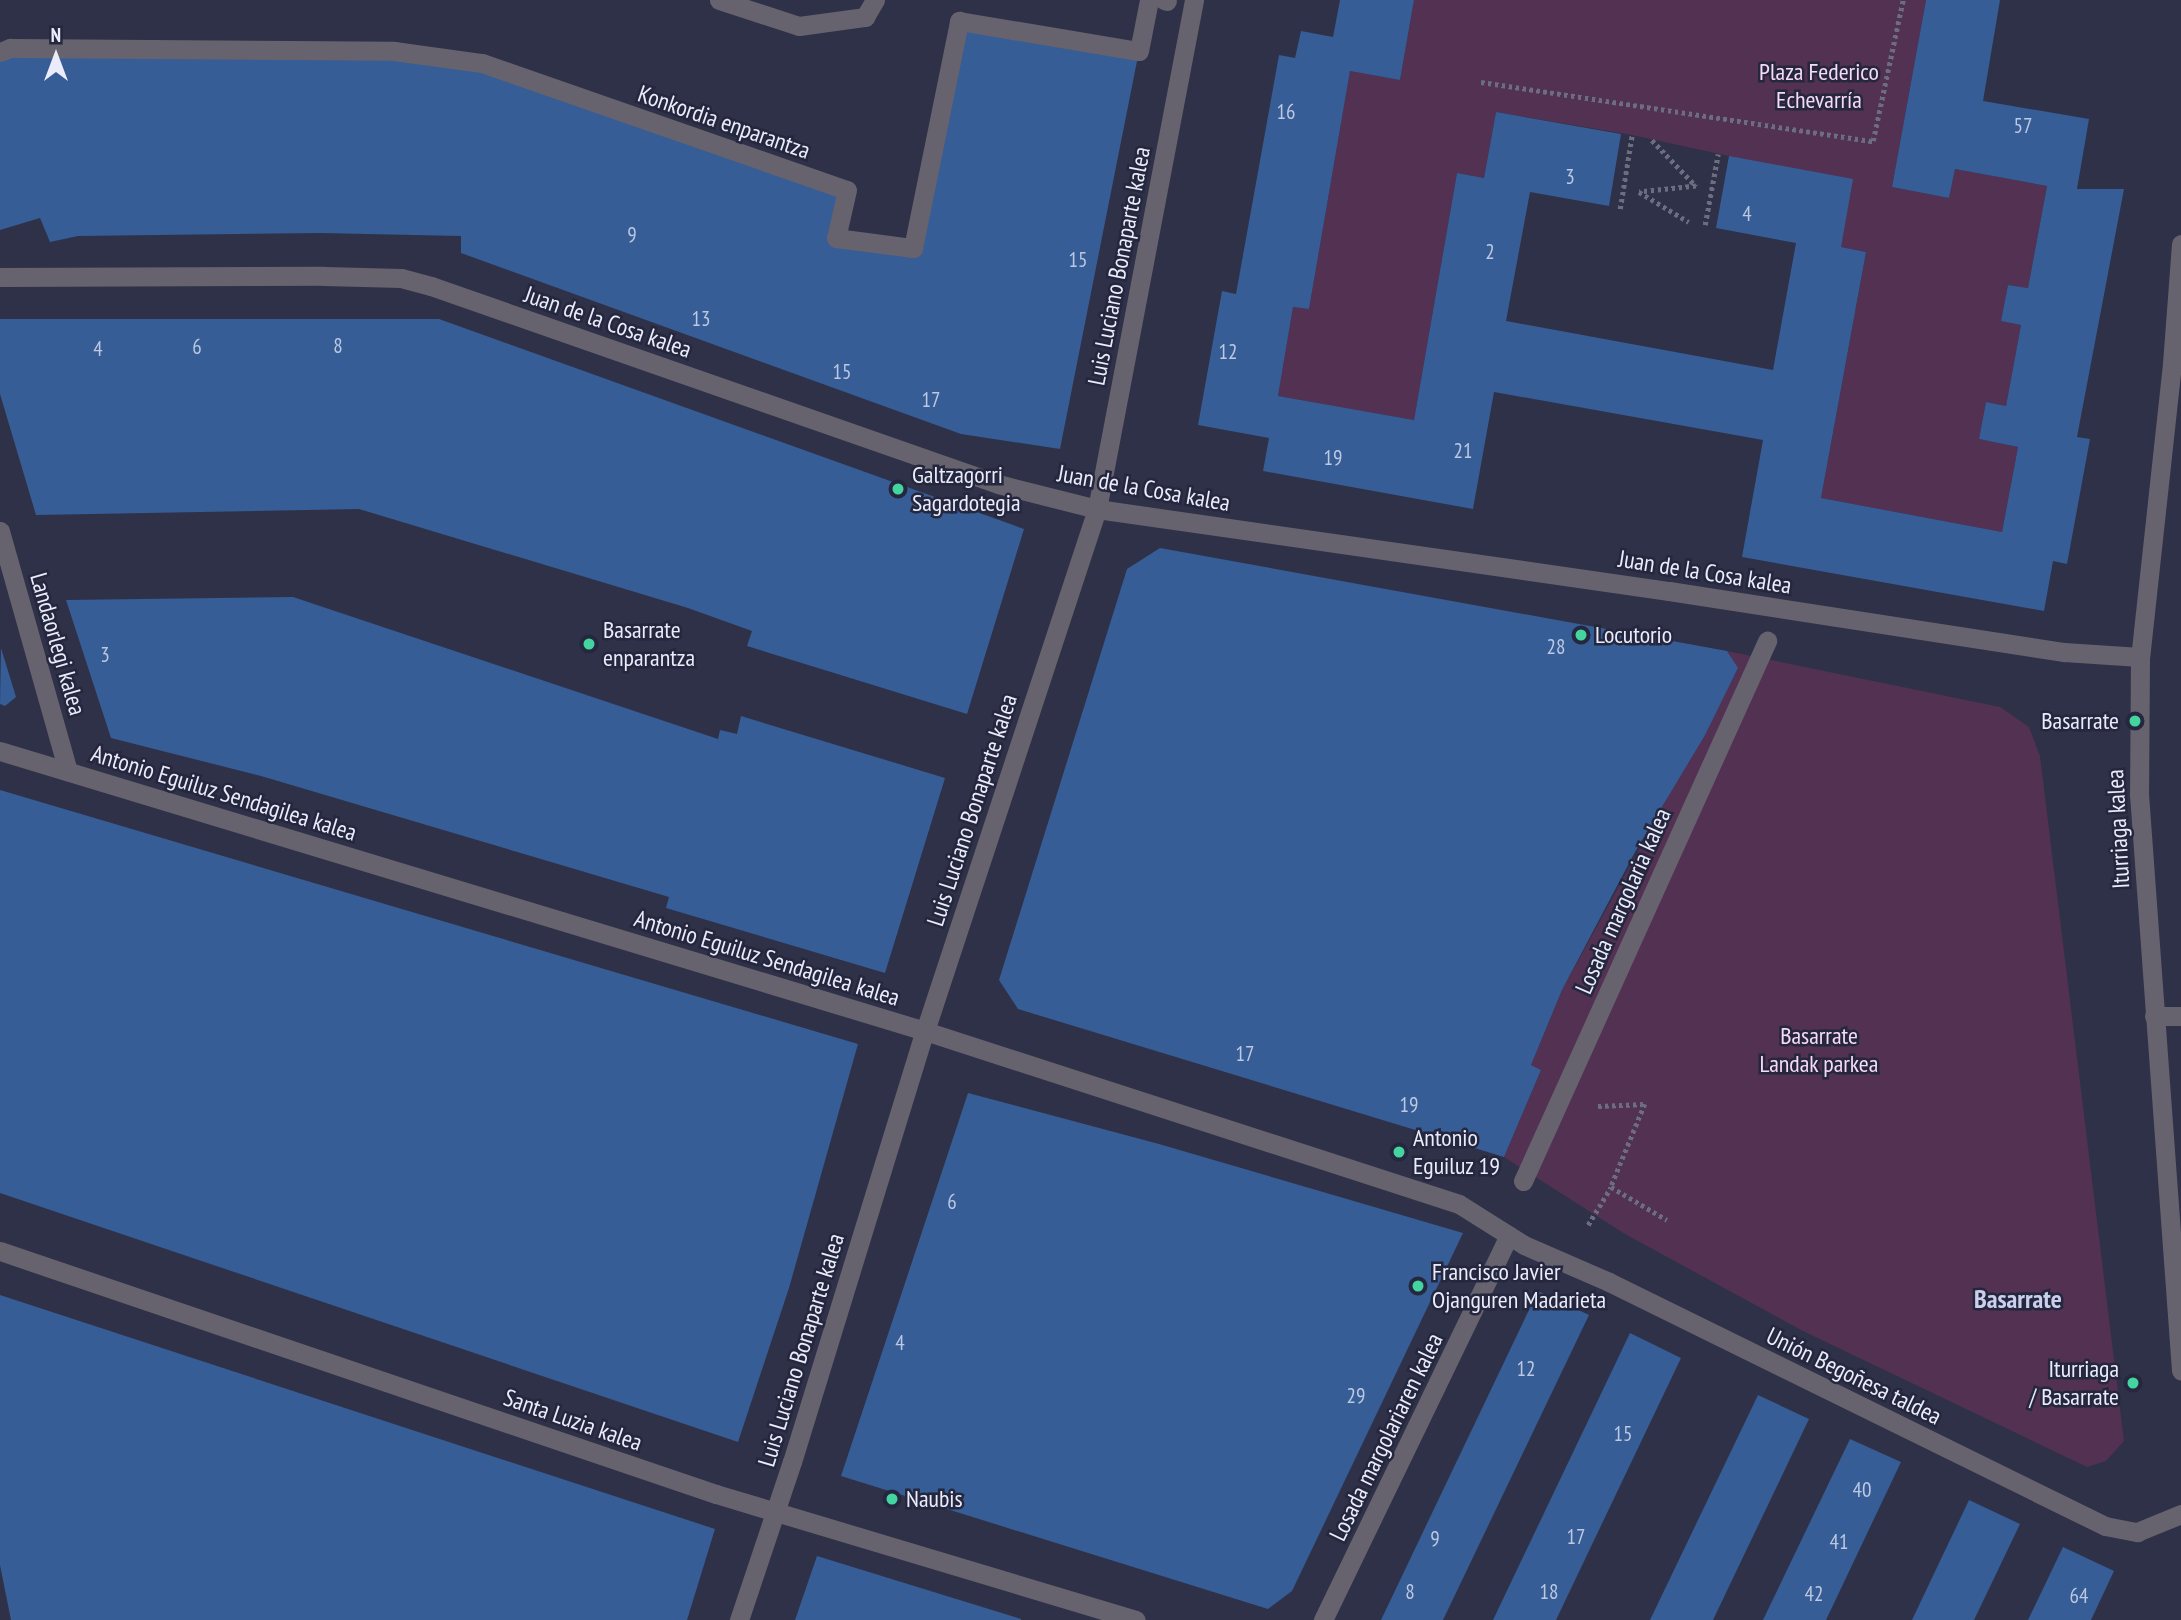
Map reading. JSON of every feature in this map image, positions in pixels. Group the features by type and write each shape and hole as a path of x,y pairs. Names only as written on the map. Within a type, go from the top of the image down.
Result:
{"street":[{"path":"719,0 799,26 865,17 875,0"},
{"name":"Konkordia enparantza","path":"0,52 10,48 394,51 482,63 847,190 836,238 913,248 959,21 1139,51 1160,0"},
{"name":"Luis Luciano Bonaparte kalea","path":"739,1620 925,1031 1097,509 1194,0"},
{"name":"Iturriaga kalea","path":"2181,244 2172,364 2140,656 2139,794 2181,1370"},
{"name":"Juan de la Cosa kalea","path":"0,277 401,278 431,286 998,484 1097,509 1655,589 2064,652 2140,656"},
{"name":"Landaorlegi kalea","path":"0,531 68,772"},
{"name":"Losada margolaria kalea","path":"1523,1181 1767,641"},
{"name":"Antonio Eguiluz Sendagilea kalea","path":"0,751 925,1031 1459,1204 1509,1236"},
{"path":"2154,1016 2181,1016"},
{"name":"Unión Begoñesa taldea","path":"1509,1236 2105,1527 2137,1532 2181,1514"},
{"name":"Losada margolariaren kalea","path":"1323,1620 1509,1236"},
{"name":"Santa Luzia kalea","path":"0,1251 716,1494 1135,1620"}],"path":[{"path":"1481,82 1873,141 1903,0"},
{"path":"1620,209 1632,135"},
{"path":"1652,140 1696,186 1639,192 1689,222"},
{"path":"1705,225 1718,154"},
{"path":"1556,1108 1645,1104 1611,1187 1588,1225"},
{"path":"1611,1187 1667,1220"}],"green space":[{"name":"Plaza Federico Echevarría","path":"1414,0 1926,0 1892,187 1949,198 1955,169 2047,186 2028,288 2008,285 2001,321 2021,325 2006,406 1986,402 1979,439 2018,447 2002,532 1821,498 1866,252 1841,247 1729,156 1632,135 1496,112 1484,178 1457,173 1414,420 1278,396 1293,307 1309,309 1350,71 1400,80"},
{"name":"Basarrate Landak parkea","path":"1727,651 2000,707 2029,727 2040,756 2124,1441 2106,1461 2087,1467 1803,1331 1625,1234 1504,1157 1541,1070 1531,1065 1562,990 1738,669"}],"building":[{"path":"1340,0 1414,0 1400,80 1350,71 1309,309 1293,307 1278,396 1414,420 1457,173 1484,178 1496,112 1621,134 1609,206 1530,192 1506,321 1773,370 1796,243 1716,228 1729,156 1853,179 1841,247 1866,252 1821,498 2002,532 2018,447 1979,439 1986,402 2006,406 2021,325 2001,321 2008,285 2028,288 2047,186 1955,169 1949,198 1892,187 1926,0 2000,0 1983,101 2089,119 2077,189 2124,189 2077,437 2090,439 2067,564 2053,561 2044,611 1742,557 1763,440 1494,392 1473,509 1263,471 1269,438 1198,425 1222,291 1236,294 1279,55 1295,58 1301,31 1333,37"},
{"path":"959,21 1139,51 1060,449 961,434 461,253 461,236 320,233 78,236 50,242 40,218 0,230 0,52 10,48 482,63 847,190 836,238 913,248"},
{"path":"0,319 439,319 1024,529 967,714 747,646 752,631 688,608 359,509 36,515 0,394"},
{"path":"1160,548 1727,651 1738,668 1705,735 1635,852 1562,990 1531,1065 1541,1070 1504,1157 1018,1009 999,980 1127,569"},
{"path":"293,597 718,739 720,730 737,734 741,716 945,778 885,973 666,908 669,897 261,776 111,738 66,600"},
{"path":"1,648 16,697 5,706 0,704"},
{"path":"0,790 858,1044 789,1288 738,1442 0,1193"},
{"path":"968,1093 1159,1144 1463,1233 1292,1591 1268,1609 841,1476"},
{"path":"1538,1291 1589,1315 1443,1620 1381,1620"},
{"path":"0,1295 715,1529 687,1620 11,1620 0,1565"},
{"path":"1630,1333 1681,1358 1556,1620 1493,1620"},
{"path":"1758,1395 1809,1419 1713,1620 1650,1620"},
{"path":"1850,1439 1901,1462 1826,1620 1763,1620"},
{"path":"1969,1500 2020,1524 1974,1620 1912,1620"},
{"path":"2063,1547 2114,1571 2091,1620 2028,1620"},
{"path":"817,1556 1021,1619 1021,1620 795,1620"}],"place":[{"name":"Galtzagorri Sagardotegia","path":"898,489"},
{"name":"Locutorio","path":"1581,635"},
{"name":"Basarrate enparantza","path":"589,644"},
{"name":"Basarrate","path":"2135,721"},
{"name":"Antonio Eguiluz 19","path":"1399,1152"},
{"name":"Francisco Javier Ojanguren Madarieta","path":"1418,1286"},
{"name":"Iturriaga / Basarrate","path":"2133,1383"},
{"name":"Naubis","path":"892,1499"}],"district":[{"name":"Basarrate","path":"2018,1299"}]}
